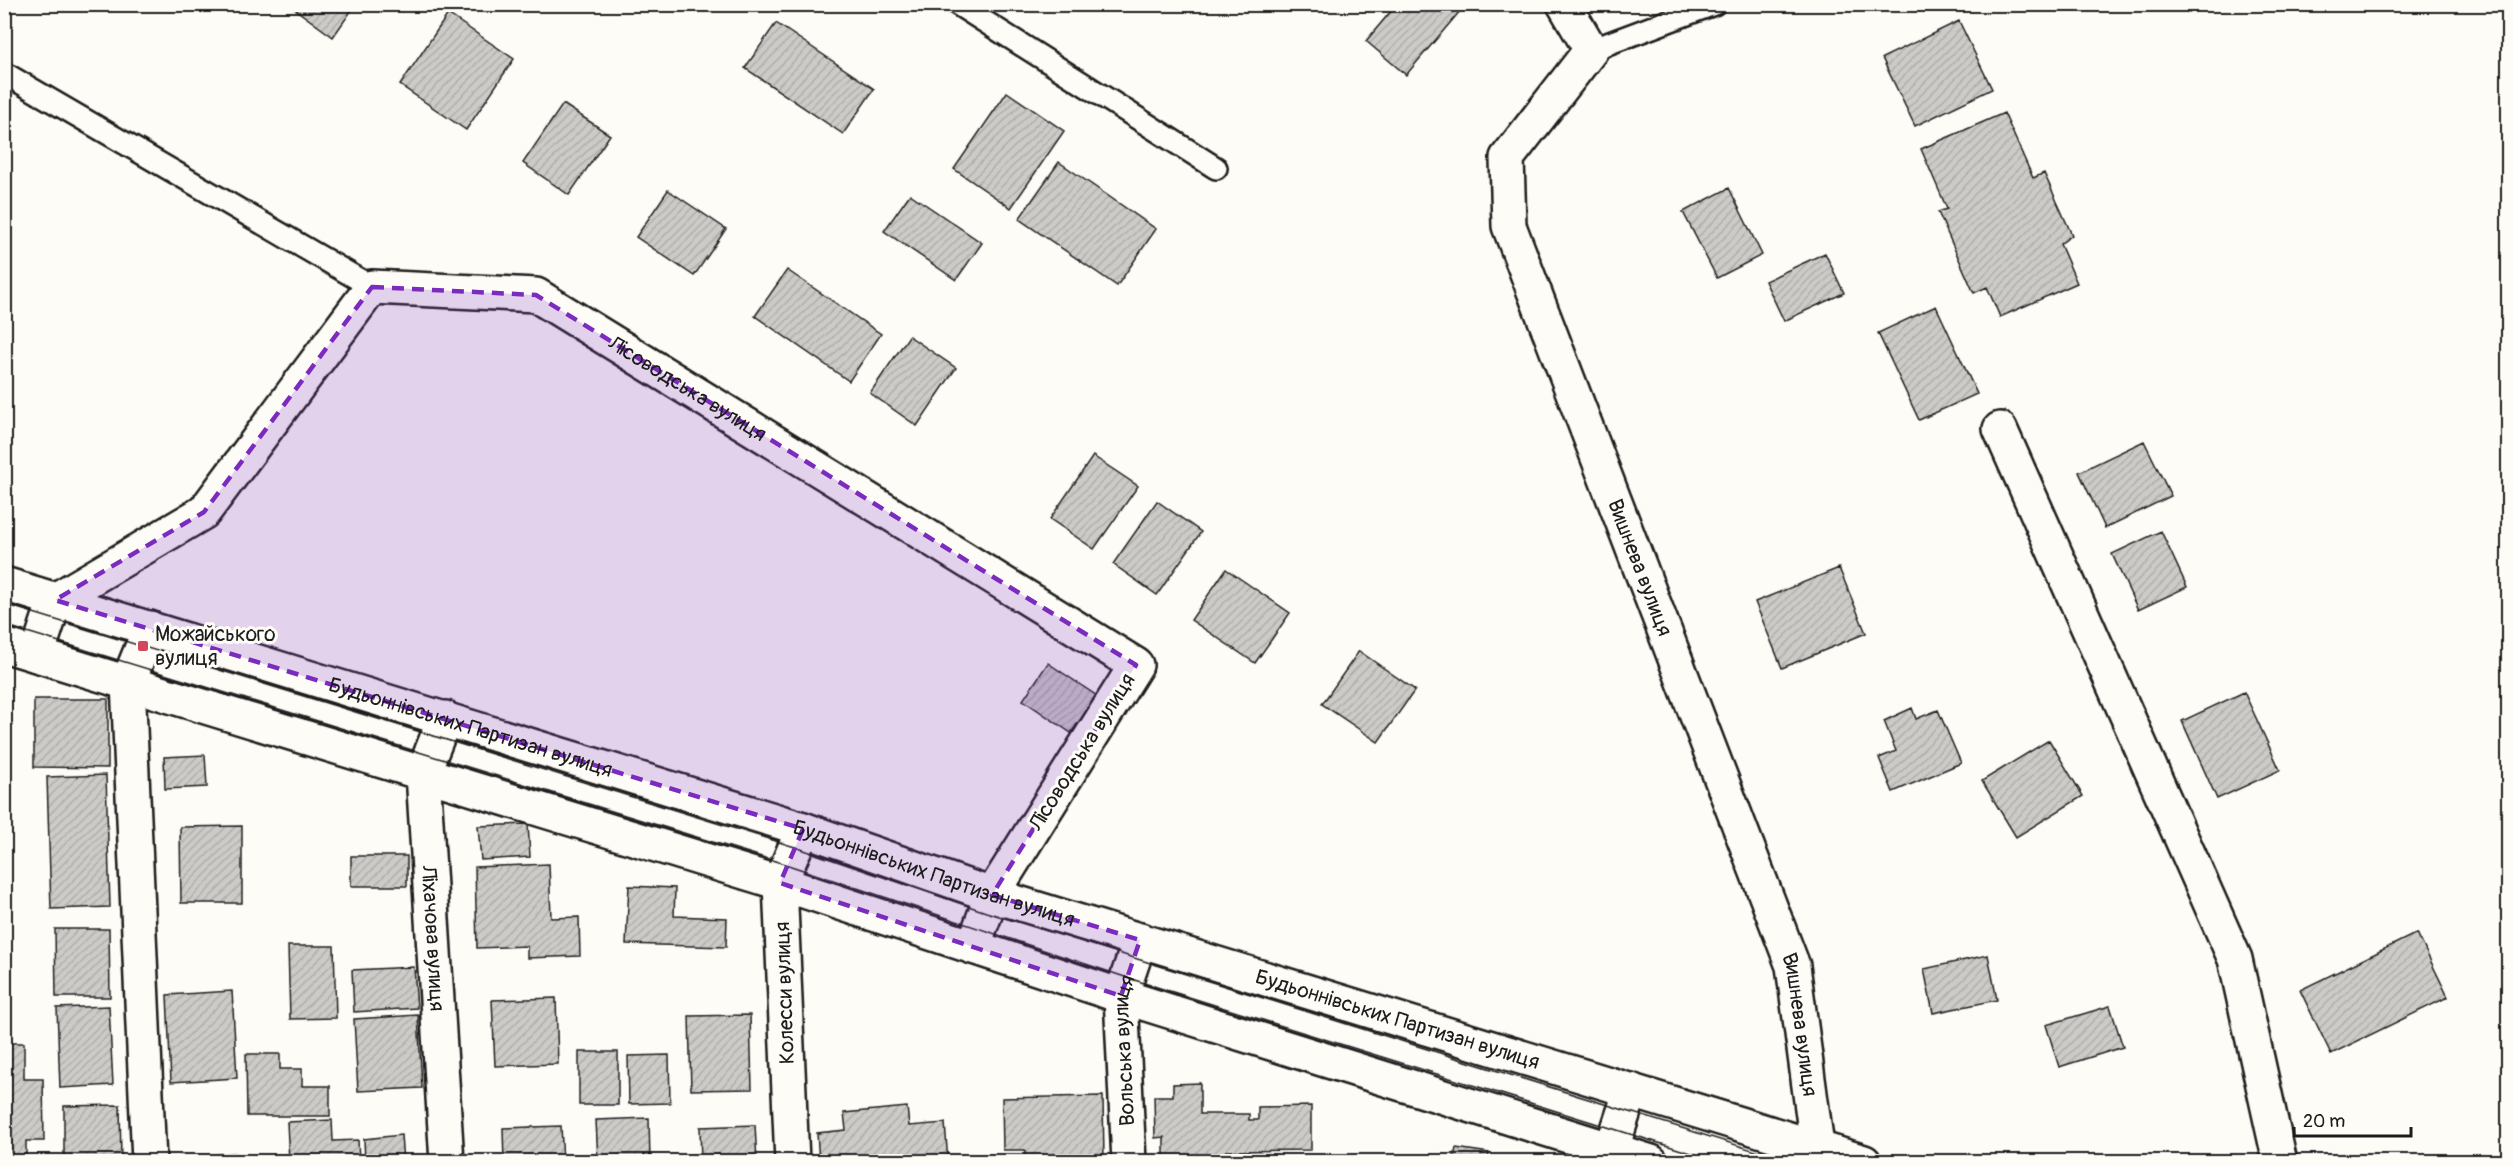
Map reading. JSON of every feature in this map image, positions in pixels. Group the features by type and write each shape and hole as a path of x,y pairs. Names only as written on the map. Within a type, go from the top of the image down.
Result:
{"street":[{"path":"1564,4 1591,50"},
{"name":"Вишнева вулиця","path":"1591,50 1507,158 1509,226 1793,966 1814,1154"},
{"path":"37,655 55,600 204,512 372,287"},
{"name":"Лісоводська вулиця","path":"372,287 536,295 1136,665 992,895 974,947"},
{"path":"2000,429 2235,959 2280,1161"},
{"name":"Будьоннівських Партизан вулиця","path":"4,584 803,829 992,895 1631,1090 1814,1154 1864,1161"},
{"path":"149,1161 128,682 150,628"},
{"path":"4,645 780,883 1611,1155 1651,1161"},
{"name":"Ліхачова вулиця","path":"445,718 423,773 447,1161"},
{"name":"Колесси вулиця","path":"792,1161 780,883 803,829"},
{"name":"Вольська вулиця","path":"1129,1161 1121,996 1140,940"},
{"path":"1611,1155 1631,1090"}],"lane":[{"path":"957,4 1216,168"},
{"path":"1591,50 1714,4"},
{"path":"4,73 372,287"}],"highlighted area":[{"path":"372,287 536,295 1136,665 992,895 1140,940 1121,996 780,883 803,829 55,600 204,512"}],"building":[{"path":"288,4 356,4 333,37"},
{"path":"1397,4 1466,4 1406,75 1366,41"},
{"path":"448,14 514,59 466,130 400,85"},
{"path":"1959,21 1992,89 1915,126 1882,58"},
{"path":"776,23 874,89 843,134 745,68"},
{"path":"1007,92 1064,131 1011,208 954,169"},
{"path":"563,104 610,135 569,195 523,163"},
{"path":"2004,113 2033,178 2044,173 2072,235 2060,244 2077,283 2000,317 1987,287 1974,293 1938,212 1947,209 1921,149"},
{"path":"1059,162 1156,229 1117,286 1019,219"},
{"path":"1729,188 1762,255 1717,278 1683,212"},
{"path":"668,190 726,229 694,276 636,237"},
{"path":"910,194 982,243 956,280 884,231"},
{"path":"1825,253 1844,293 1784,321 1765,281"},
{"path":"787,270 881,334 849,381 755,316"},
{"path":"1936,306 1977,394 1919,420 1878,333"},
{"path":"909,336 956,368 917,426 870,393"},
{"path":"2144,441 2171,496 2105,528 2079,472"},
{"path":"1093,456 1138,486 1094,549 1050,519"},
{"path":"1157,501 1201,532 1157,595 1113,564"},
{"path":"2161,531 2187,587 2138,610 2112,554"},
{"path":"1839,568 1866,633 1782,668 1755,602"},
{"path":"1226,569 1290,613 1255,663 1191,620"},
{"path":"1359,651 1415,690 1378,742 1322,704"},
{"path":"1048,663 1097,696 1071,733 1023,700"},
{"path":"2244,692 2280,770 2217,799 2182,721"},
{"path":"34,699 108,699 108,768 34,767"},
{"path":"1912,708 1916,719 1938,710 1961,763 1893,792 1879,758 1896,751 1884,721"},
{"path":"2049,740 2083,796 2016,837 1982,781"},
{"path":"205,755 207,787 165,789 164,757"},
{"path":"106,775 110,907 51,909 47,777"},
{"path":"528,824 530,857 481,860 478,826"},
{"path":"242,826 242,903 181,903 180,827"},
{"path":"351,856 407,856 407,886 351,886"},
{"path":"549,864 551,918 579,917 580,956 527,958 527,946 477,948 475,867"},
{"path":"629,886 675,888 674,916 727,918 726,947 626,944"},
{"path":"55,929 109,929 110,997 56,997"},
{"path":"2417,933 2448,997 2331,1054 2300,990"},
{"path":"288,946 334,946 336,1018 290,1019"},
{"path":"1988,955 1997,1000 1933,1013 1924,969"},
{"path":"414,967 417,1008 354,1012 352,970"},
{"path":"232,991 237,1078 171,1082 167,995"},
{"path":"556,998 558,1064 495,1066 492,1000"},
{"path":"109,1006 113,1085 60,1088 57,1008"},
{"path":"2110,1006 2123,1047 2059,1067 2046,1025"},
{"path":"418,1015 422,1088 358,1091 354,1019"},
{"path":"750,1015 752,1089 691,1090 689,1016"},
{"path":"6,1043 24,1043 24,1079 43,1079 44,1141 26,1141 26,1162 4,1162"},
{"path":"579,1052 618,1052 618,1105 579,1105"},
{"path":"246,1054 280,1054 280,1069 302,1069 302,1086 330,1086 330,1116 247,1116"},
{"path":"669,1055 670,1103 629,1104 628,1056"},
{"path":"1200,1083 1200,1114 1249,1114 1249,1120 1258,1120 1258,1107 1311,1106 1311,1150 1226,1151 1226,1162 1164,1162 1164,1137 1155,1138 1154,1096 1173,1096 1173,1084"},
{"path":"1103,1096 1104,1162 1025,1162 1025,1150 1003,1150 1002,1098"},
{"path":"120,1105 121,1162 64,1162 64,1106"},
{"path":"907,1107 909,1126 945,1123 948,1162 819,1162 817,1133 846,1130 844,1113"},
{"path":"649,1118 650,1162 598,1162 596,1120"},
{"path":"332,1120 333,1141 358,1140 359,1162 289,1162 287,1122"},
{"path":"755,1125 757,1162 701,1162 700,1127"},
{"path":"561,1126 563,1162 504,1162 503,1128"},
{"path":"401,1135 403,1162 365,1162 364,1139"},
{"path":"1456,1148 1489,1153 1488,1162 1453,1162"},
{"path":"235,1153 235,1162 181,1162 180,1157"}],"tram line":[{"path":"4,604 795,847 986,912 1791,1162"},
{"path":"4,625 788,865 1128,978 1720,1162"}],"place":[{"name":"Можайського вулиця","path":"143,646"}]}
